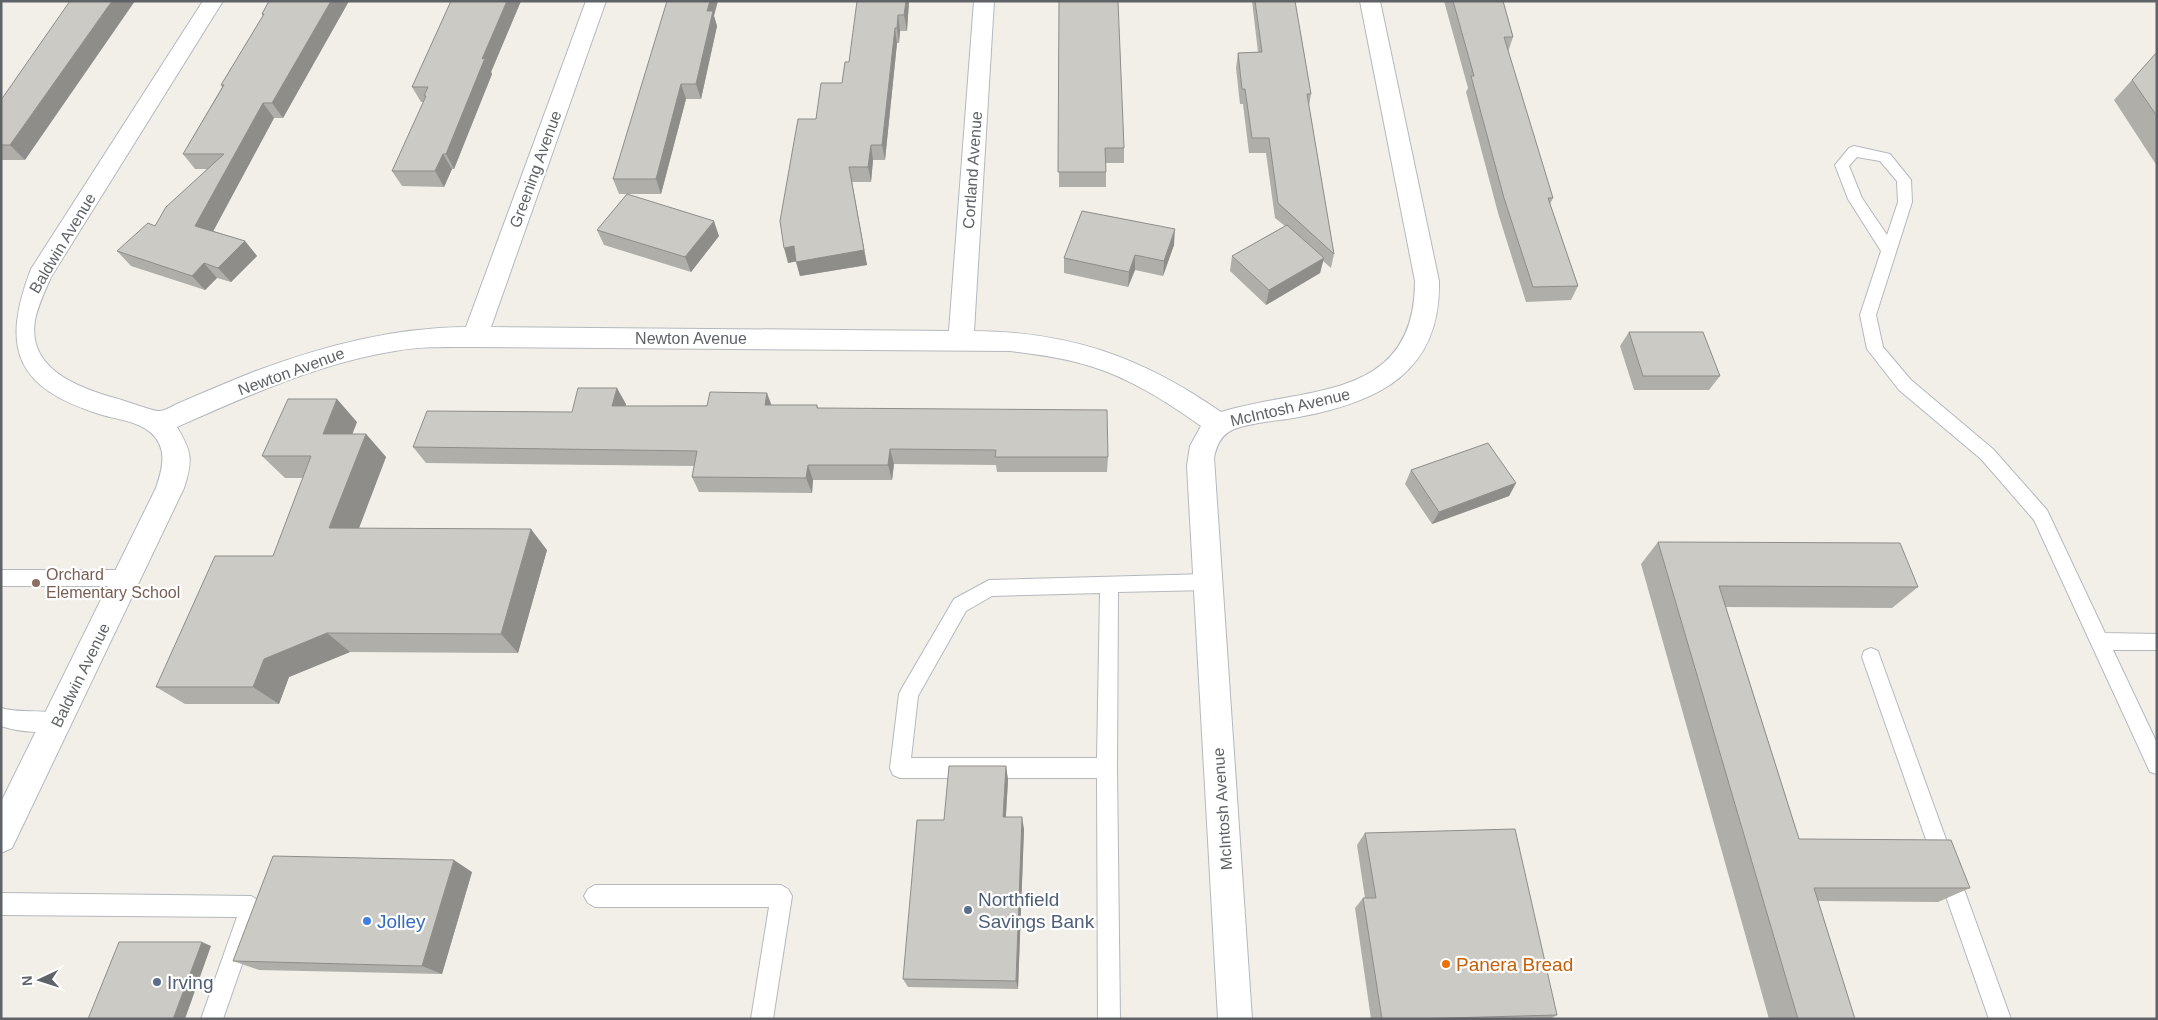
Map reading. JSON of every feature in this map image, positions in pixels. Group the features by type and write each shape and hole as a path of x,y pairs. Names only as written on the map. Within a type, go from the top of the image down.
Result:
{"street":[{"name":"Baldwin Avenue","path":"1,837 170,488 177,463 171,442 159,423 87,400 60,388 36,371 23,350 22,326 28,301 40,275 213,1"},
{"name":"Greening Avenue","path":"475,337 596,1"},
{"name":"Cortland Avenue","path":"960,339 984,1"},
{"name":"McIntosh Avenue","path":"1235,1019 1201,452 1207,436 1218,425 1236,418 1294,408 1353,393 1375,383 1391,372 1404,359 1416,340 1428,301 1427,281 1370,1"},
{"name":"Newton Avenue","path":"159,423 304,363 352,350 397,341 475,337 960,339 1010,341 1058,348 1097,358 1128,370 1159,387 1218,425"}],"lane":[{"path":"1889,251 1855,199 1842,165 1854,151 1885,157 1904,180 1905,202 1868,316 1875,350 1905,385 1987,454 2041,515 2157,765"},
{"path":"1,578 126,578"},
{"path":"1107,768 900,768 909,694 960,605 989,588 1208,582"},
{"path":"1109,585 1107,768 1109,1019"},
{"path":"2099,641 2157,642"},
{"path":"1872,657 2000,1019"},
{"path":"1,717 14,721 57,722"},
{"path":"595,896 781,896 762,1019"},
{"path":"1,904 251,907 212,1019"}],"building":[{"path":"70,1 112,1 10,145 1,145 1,100"},
{"path":"269,1 331,1 272,103 263,103 195,226 245,241 218,268 204,263 192,276 117,251 148,223 155,226 166,207 224,154 183,154 224,85 221,85 264,14 262,14"},
{"path":"451,1 507,1 482,59 485,58 446,154 443,154 435,171 392,171 426,96 424,96 428,87 412,87"},
{"path":"667,1 710,1 707,11 713,11 696,84 681,84 656,179 613,179"},
{"path":"857,1 906,1 904,15 898,15 897,28 895,28 882,145 871,145 868,167 849,167 864,250 796,262 794,246 784,248 780,221 798,119 816,119 821,83 842,83 845,62 849,62"},
{"path":"1059,1 1118,1 1124,148 1105,148 1106,172 1058,172"},
{"path":"1255,1 1295,1 1311,94 1307,94 1334,254 1278,203 1269,138 1252,138 1245,89 1242,89 1238,53 1262,52"},
{"path":"1453,1 1503,1 1513,37 1504,37 1553,198 1548,198 1578,286 1533,287 1504,198 1471,76 1474,76"},
{"path":"2157,52 2157,116 2132,80"},
{"path":"627,194 714,221 685,257 597,230"},
{"path":"1082,211 1175,229 1164,261 1135,255 1129,272 1064,258"},
{"path":"1287,225 1324,258 1269,290 1232,256"},
{"path":"1629,332 1703,332 1720,376 1643,376"},
{"path":"578,388 617,388 612,406 707,406 710,392 767,393 765,405 817,405 817,408 1107,410 1108,457 995,457 996,450 890,449 888,465 808,465 806,478 692,477 697,451 413,447 427,411 572,412"},
{"path":"288,399 337,399 323,434 366,434 329,528 531,529 501,634 327,633 264,659 253,687 156,687 215,556 273,556 311,456 262,456"},
{"path":"1488,443 1516,483 1439,512 1411,470"},
{"path":"1658,542 1900,543 1918,587 1719,586 1799,839 1951,840 1970,888 1814,888 1855,1019 1798,1019"},
{"name":"Northfield Savings Bank","path":"949,766 1006,766 1003,817 1022,817 1016,981 903,979 917,820 944,820"},
{"name":"Panera Bread","path":"1515,829 1557,1015 1382,1019 1363,898 1376,898 1365,833"},
{"name":"Jolley","path":"273,856 454,860 422,966 233,961"},
{"name":"Irving","path":"119,942 202,942 173,1019 88,1019"}],"place":[{"name":"Orchard Elementary School","path":"36,583"},
{"name":"Northfield Savings Bank","path":"968,910"},
{"name":"Jolley","path":"367,921"},
{"name":"Panera Bread","path":"1446,964"},
{"name":"Irving","path":"157,982"}]}
